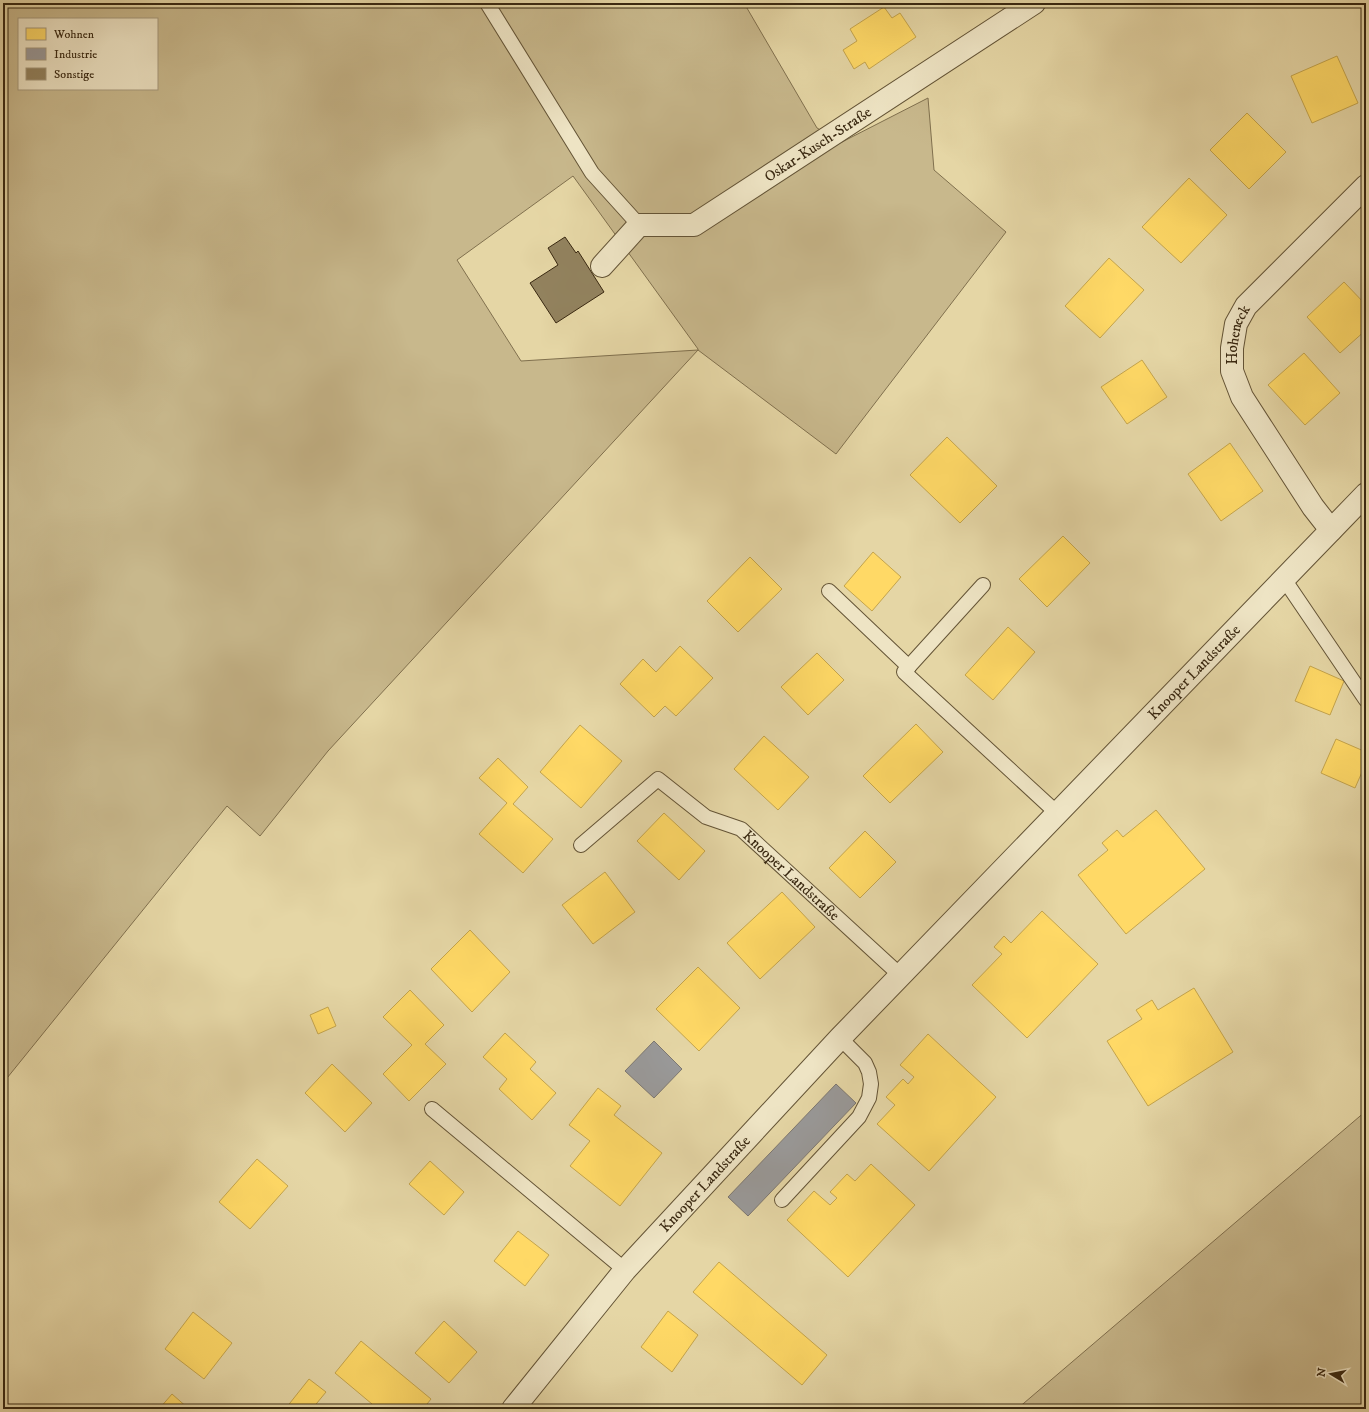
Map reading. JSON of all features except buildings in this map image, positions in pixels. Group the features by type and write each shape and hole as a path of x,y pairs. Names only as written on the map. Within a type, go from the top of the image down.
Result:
{"street":[{"name":"Oskar-Kusch-Straße","path":"639,225 694,224 1034,3"},
{"name":"Hoheneck","path":"1331,530 1313,506 1242,397 1232,371 1232,348 1236,324 1246,306 1366,186"},
{"path":"602,266 639,225"},
{"name":"Knooper Landstraße","path":"513,1409 625,1270 840,1038 1366,494"}],"lane":[{"path":"487,3 592,173 639,225"},
{"path":"1284,579 1366,700"},
{"path":"983,585 904,672 1058,814"},
{"path":"829,591 908,667"},
{"name":"Knooper Landstraße","path":"582,845 658,779 706,817 741,829 900,975"},
{"path":"782,1200 859,1117 869,1098 871,1084 869,1072 865,1063 840,1038"},
{"path":"432,1109 625,1270"}],"shaded area":[{"path":"3,3 744,3 817,128 842,142 928,98 934,170 1006,232 836,454 698,350 328,751 260,836 227,806 3,1083","holes":["573,176 698,350 521,361 457,260"]},
{"path":"1366,1111 1366,1409 1017,1409"}]}
